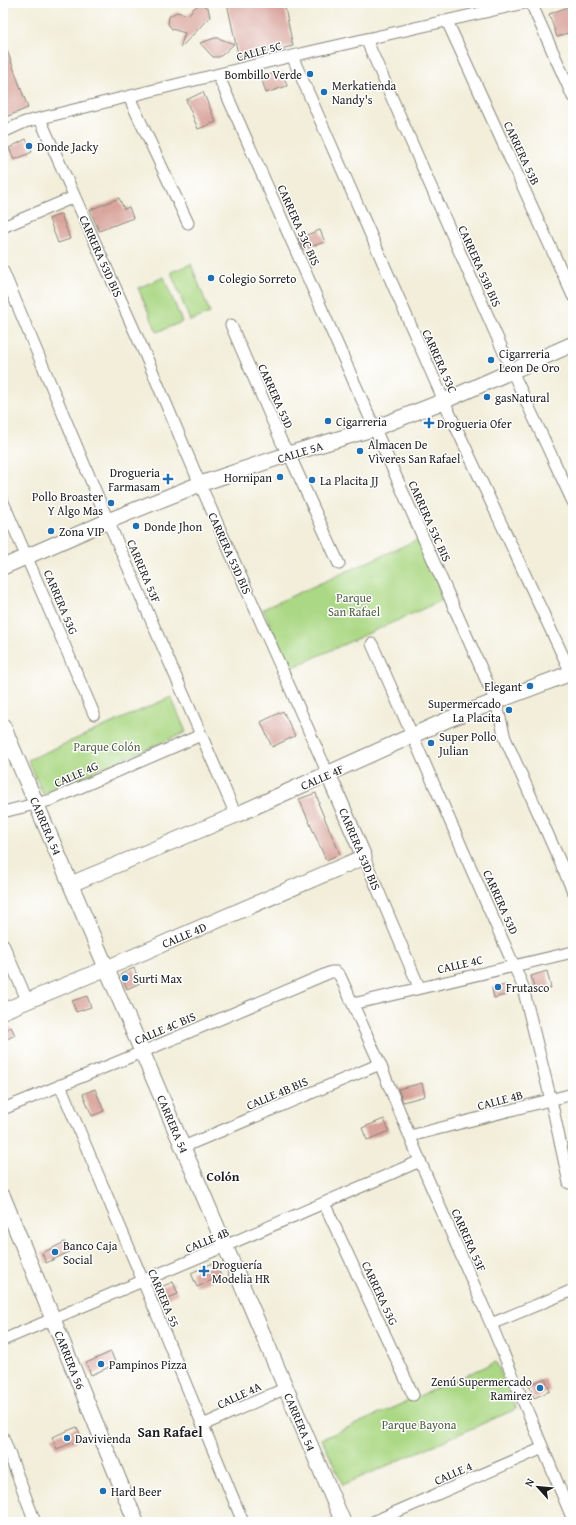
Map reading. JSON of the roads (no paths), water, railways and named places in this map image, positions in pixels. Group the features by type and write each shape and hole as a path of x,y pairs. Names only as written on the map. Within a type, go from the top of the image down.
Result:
{"street":[{"name":"CALLE 5C","path":"3,132 25,122 292,56 524,3"},
{"path":"531,3 573,97"},
{"name":"CARRERA 53B","path":"447,21 573,296"},
{"name":"CARRERA 53B BIS","path":"366,39 512,372 573,502"},
{"name":"CARRERA 53C","path":"292,56 444,401 572,675"},
{"name":"CARRERA 53C BIS","path":"218,75 496,702 505,738 573,891"},
{"path":"129,97 188,223"},
{"name":"CARRERA 53D BIS","path":"40,119 148,361 419,987"},
{"path":"3,227 74,197"},
{"name":"CARRERA 53F","path":"3,270 108,521 236,814"},
{"name":"CARRERA 53D","path":"231,325 282,443 289,454 339,564"},
{"name":"CALLE 5A","path":"3,567 108,521 200,484 289,454 375,428 444,401 573,344"},
{"name":"CARRERA 53G","path":"3,502 94,714"},
{"name":"CARRERA 53D","path":"372,644 522,984 551,1100 569,1183"},
{"name":"CALLE 4F","path":"71,884 236,814 474,709 572,675"},
{"name":"CARRERA 54","path":"3,726 343,1522"},
{"name":"CALLE 4G","path":"3,812 51,800 201,735"},
{"name":"CALLE 4D","path":"3,1011 364,857"},
{"path":"3,944 27,1000"},
{"name":"CALLE 4C","path":"353,1004 419,987 573,952"},
{"name":"CALLE 4C BIS","path":"3,1109 331,972 336,972"},
{"name":"CARRERA 53F","path":"336,972 340,976 380,1064 573,1520"},
{"name":"CALLE 4B BIS","path":"183,1147 380,1064"},
{"name":"CARRERA 55","path":"60,1085 204,1425 243,1522"},
{"name":"CALLE 4B","path":"410,1136 573,1094"},
{"name":"CALLE 4B","path":"3,1340 420,1161"},
{"name":"CARRERA 56","path":"3,1197 136,1522"},
{"name":"CARRERA 53G","path":"324,1203 413,1395"},
{"path":"491,1324 573,1290"},
{"name":"CALLE 4A","path":"204,1425 286,1388"},
{"path":"3,1437 35,1522"},
{"name":"CALLE 4","path":"373,1522 543,1448"}],"place":[{"name":"Bombillo Verde","path":"310,74"},
{"name":"Merkatienda Nandy's","path":"324,92"},
{"name":"Donde Jacky","path":"29,146"},
{"name":"Colegio Sorreto","path":"211,278"},
{"name":"Cigarreria Leon De Oro","path":"491,360"},
{"name":"gasNatural","path":"487,397"},
{"name":"Cigarreria","path":"328,421"},
{"name":"Drogueria Ofer","path":"429,423"},
{"name":"Almacen De Vìveres San Rafael","path":"360,451"},
{"name":"Hornipan","path":"280,477"},
{"name":"Drogueria Farmasam","path":"168,479"},
{"name":"La Placita JJ","path":"312,480"},
{"name":"Pollo Broaster Y Algo Mas","path":"111,503"},
{"name":"Donde Jhon","path":"136,526"},
{"name":"Zona VIP","path":"51,531"},
{"name":"Elegant","path":"530,686"},
{"name":"Supermercado La Placita","path":"509,710"},
{"name":"Super Pollo Julian","path":"431,743"},
{"name":"Surti Max","path":"125,978"},
{"name":"Frutasco","path":"498,987"},
{"name":"Banco Caja Social","path":"55,1252"},
{"name":"Droguería Modelia HR","path":"204,1271"},
{"name":"Pampinos Pizza","path":"101,1364"},
{"name":"Zenú Supermercado Ramirez","path":"540,1388"},
{"name":"Davivienda","path":"67,1438"},
{"name":"Hard Beer","path":"103,1491"}],"district":[{"name":"Colón","path":"223,1176"},
{"name":"San Rafael","path":"170,1432"}],"park label":[{"name":"Parque San Rafael","path":"354,604"},
{"name":"Parque Colón","path":"107,746"},
{"name":"Parque Bayona","path":"419,1424"}]}
